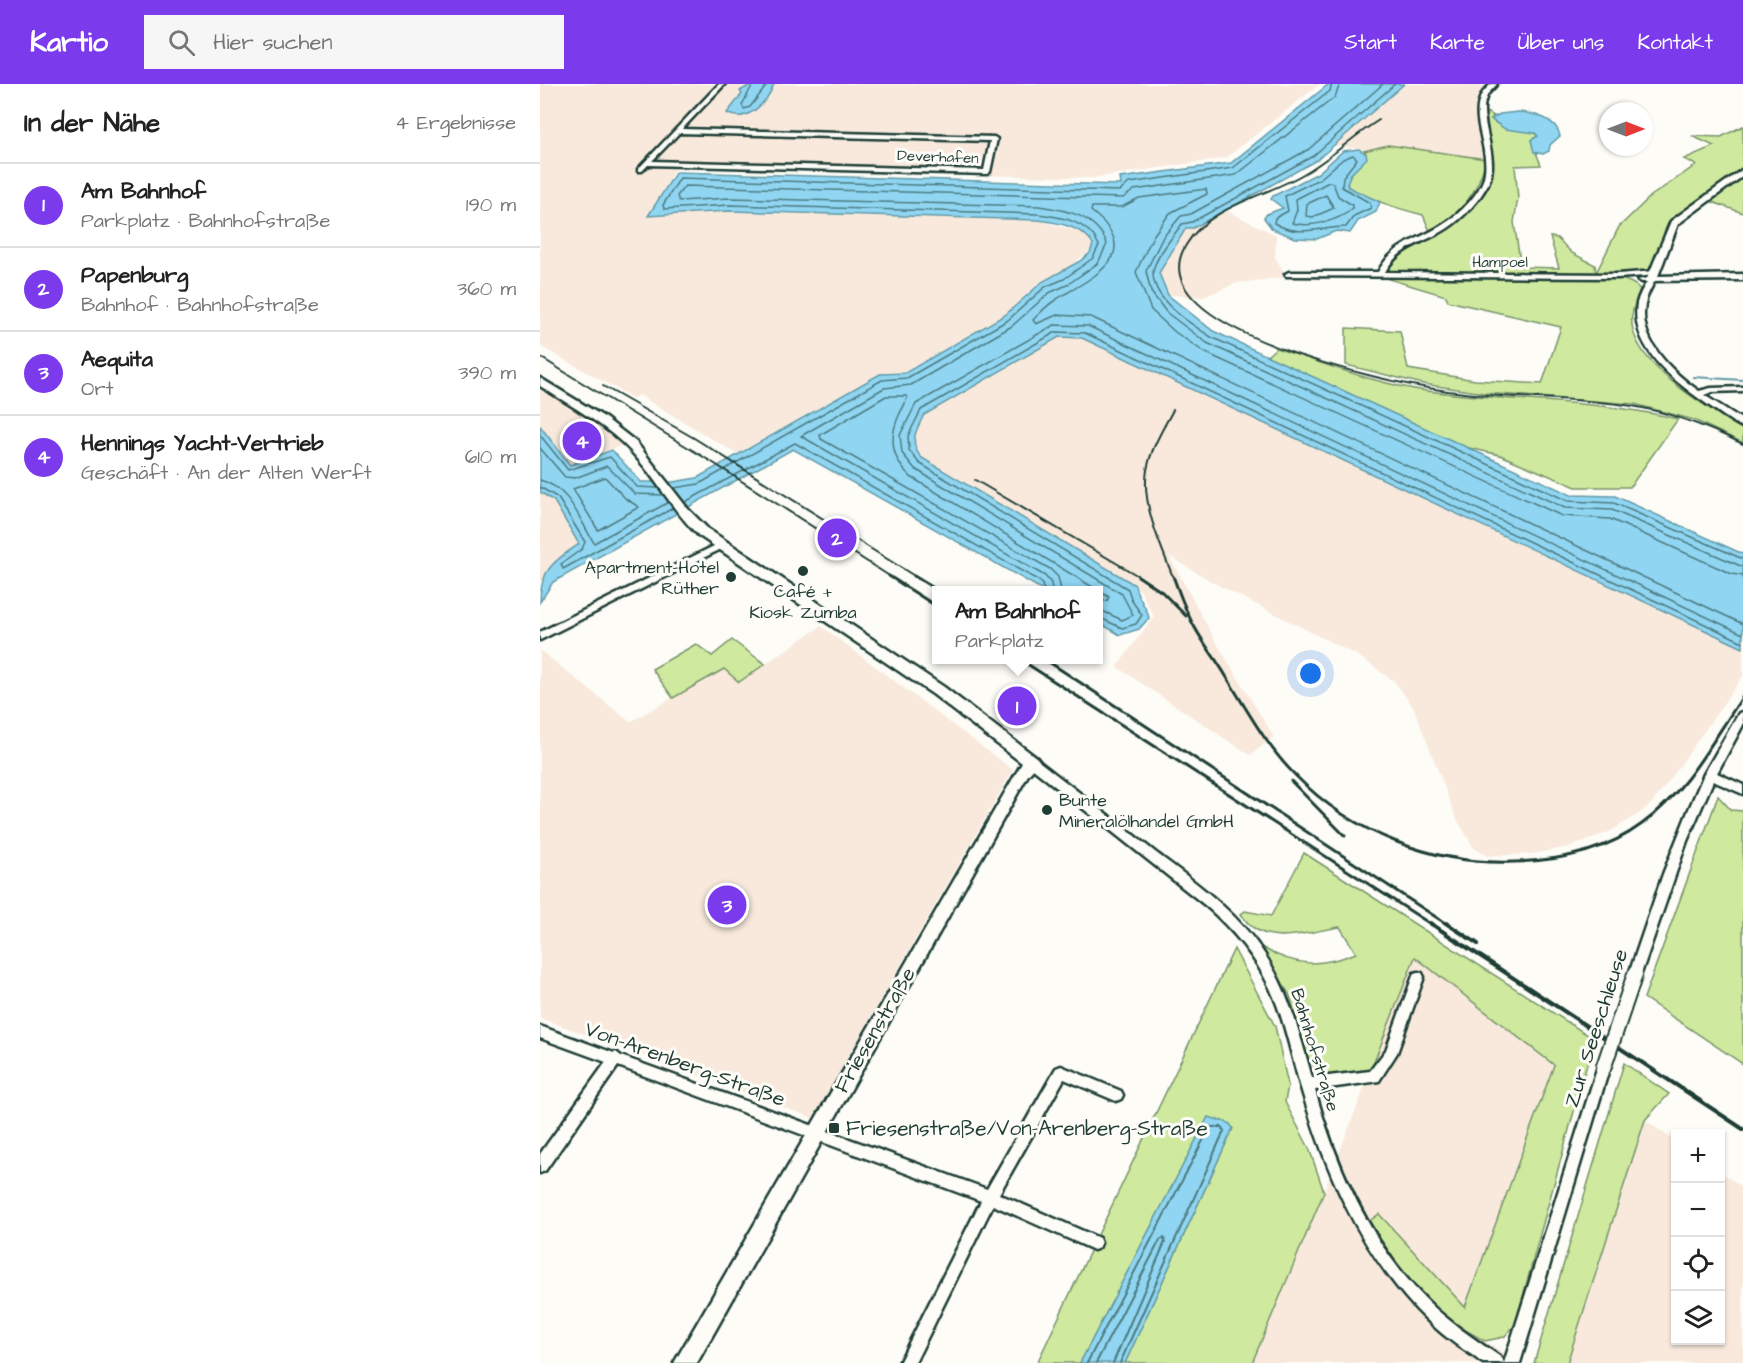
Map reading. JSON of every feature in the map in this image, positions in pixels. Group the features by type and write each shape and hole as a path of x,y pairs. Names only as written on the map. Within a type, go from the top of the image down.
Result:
{"street":[{"path":"640,170 722,84"},
{"path":"1381,273 1391,256 1413,241 1437,231 1454,220 1485,184 1490,160 1483,115 1484,95 1494,84"},
{"name":"Deverhafen","path":"646,163 987,172 994,139 677,130"},
{"path":"1743,172 1674,224 1641,303 1641,321 1645,336 1663,364 1698,394 1743,424"},
{"name":"Hampoel","path":"1289,274 1653,276"},
{"path":"1653,276 1743,277"},
{"name":"Bahnhofstraße","path":"540,381 587,411 633,445 687,519 939,691 1212,902 1235,925 1259,955 1281,999 1320,1134 1344,1194 1381,1256 1416,1302 1458,1339 1497,1363"},
{"path":"1698,394 1711,390 1743,389"},
{"path":"540,636 722,545"},
{"name":"Zur Seeschleuse","path":"1512,1363 1603,1069 1683,833 1709,774 1743,716"},
{"name":"Friesenstraße","path":"685,1363 1023,771 1032,762"},
{"path":"1709,774 1743,790"},
{"path":"1306,1085 1374,1077 1391,1053 1418,977"},
{"name":"Von-Arenberg-Straße","path":"540,1032 990,1197 1094,1243"},
{"path":"540,1166 616,1058"},
{"path":"907,1363 990,1197 1060,1072 1116,1095"}],"shaded area":[{"path":"540,84 1320,84 1226,158 1092,178 677,167 648,216 728,212 1037,220 1080,232 1087,236 1092,244 1089,252 1060,273 1040,282 1004,315 904,372 880,373 737,454 639,395 633,398 540,346"},
{"path":"1404,84 1485,84 1480,93 1486,159 1388,145 1366,150 1333,145"},
{"path":"1225,210 1276,235 1275,257 1287,277 1237,283 1203,297 1168,295 1159,273 1172,247 1187,228 1193,228"},
{"path":"1059,337 1082,338 1743,648 1743,676 1669,781 1652,803 1637,815 1609,832 1569,847 1532,854 1487,856 1473,847 1456,817 1414,708 1394,681 1360,657 1216,584 1169,556 1216,642 1274,737 1250,755 1117,667 1154,616 1140,590 922,458 915,447 914,436 924,415"},
{"path":"540,386 625,444 570,465 540,426"},
{"path":"540,492 554,501 579,544 557,559 540,583"},
{"path":"821,626 1013,770 813,1118 540,1018 540,650 630,722 724,668 739,682"},
{"path":"1415,957 1554,1065 1465,1307 1379,1214 1456,1325 1522,1363 1252,1363 1324,1192"},
{"path":"1645,1120 1671,1138 1671,1345 1725,1345 1725,1175 1743,1188 1743,1363 1567,1363"}],"green space":[{"path":"1486,112 1494,116 1491,119 1497,124 1527,130 1538,136 1531,140 1541,165 1515,166 1518,198 1514,222 1521,267 1559,268 1550,237 1557,238 1572,253 1595,265 1596,273 1619,227 1651,196 1696,165 1684,159 1714,146 1692,136 1721,137 1743,126 1743,169 1672,223 1650,272 1596,274 1597,278 1625,280 1640,289 1632,315 1634,333 1642,350 1673,382 1743,430 1743,443 1694,420 1634,404 1484,393 1423,384 1346,365 1346,328 1400,331 1408,369 1475,380 1542,384 1561,327 1448,301 1446,296 1379,276 1385,275 1394,257 1457,221 1488,185 1492,160"},
{"path":"1388,145 1486,159 1478,183 1467,202 1451,218 1430,231 1423,215 1385,204 1348,187 1347,180 1366,153 1364,151"},
{"path":"1743,175 1743,213 1712,202 1713,197"},
{"path":"1276,348 1351,373 1408,388 1458,395 1584,404 1678,419 1630,487 1576,487 1500,455 1465,447 1267,356"},
{"path":"732,640 765,664 739,682 724,669 673,698 652,669 696,644 712,656"},
{"path":"1718,796 1731,810 1743,811 1743,1064 1644,998"},
{"path":"1304,853 1594,1039 1515,1325 1504,1337 1485,1341 1456,1325 1412,1286 1367,1223 1379,1214 1465,1307 1554,1065 1415,957 1369,1075 1333,1076 1317,1071 1307,1056 1290,996 1263,948 1287,959 1309,963 1331,961 1356,953 1340,927 1299,935 1272,935 1261,932 1250,925 1241,914 1245,911 1271,916"},
{"path":"1234,949 1275,1026 1288,1085 1285,1102 1309,1148 1324,1192 1252,1363 1125,1363 1233,1128 1208,1118 1080,1363 1037,1363"},
{"path":"1624,1063 1669,1094 1645,1120 1567,1363 1534,1363"}],"water":[{"path":"752,84 774,84 762,104 749,114 735,116 727,113 742,94 740,91"},
{"path":"1329,84 1404,84 1317,160 1193,228 1186,228 1159,273 1168,295 1213,331 1571,495 1615,496 1743,554 1743,648 1082,338 1059,337 924,415 916,431 915,447 922,458 1135,585 1149,618 1139,629 1120,635 1103,625 1103,586 1036,586 793,449 553,582 540,602 543,582 550,567 579,544 554,501 540,492 540,426 570,465 612,450 641,482 673,482 697,478 880,374 905,373 1005,315 1042,282 1090,253 1093,244 1089,238 1076,229 1038,220 729,211 648,216 676,172 1121,185 1120,178 1231,163"},
{"path":"1518,112 1544,118 1558,130 1560,136 1550,145 1549,151 1543,154 1534,152 1531,140 1538,136 1535,133 1505,129 1491,119 1500,114"},
{"path":"1359,149 1366,154 1367,158 1350,175 1347,184 1348,187 1380,202 1376,212 1358,221 1350,233 1336,231 1317,239 1295,238 1272,229 1264,218 1267,214 1283,208 1271,199 1273,196 1318,173 1343,151"},
{"path":"1208,1117 1229,1123 1233,1128 1125,1363 1080,1363"}],"waterway":[{"path":"1693,377 1743,380"}],"railway":[{"path":"1379,120 1305,173 1224,211 1196,231 1186,245 1180,275 1197,302 1231,326 1275,346 1373,376 1465,393 1632,406 1689,421 1743,444"},
{"path":"540,357 715,464 891,577"},
{"path":"603,386 694,438 916,577"},
{"path":"1173,410 1151,454 1146,483 1153,525 1173,577"},
{"path":"975,480 1140,577"},
{"path":"889,576 932,603"},
{"path":"914,576 932,587"},
{"path":"1138,576 1162,592 1186,616"},
{"path":"1173,576 1201,639 1267,741 1296,776 1342,814 1368,829 1424,851 1453,858 1483,862 1513,862 1564,857 1597,848 1628,833 1658,811 1672,797 1743,696"},
{"path":"1027,664 1432,925"},
{"path":"1052,664 1448,925"},
{"path":"1291,781 1345,836"},
{"path":"1430,923 1743,1129"},
{"path":"1446,923 1478,944"}],"place":[{"name":"Hennings Yacht-Vertrieb","path":"582,441"},
{"name":"Papenburg","path":"837,538"},
{"name":"Café + Kiosk Zumba","path":"803,571"},
{"name":"Apartment-Hotel Rüther","path":"731,577"},
{"name":"Am Bahnhof","path":"1017,706"},
{"name":"Bunte Mineralölhandel GmbH","path":"1047,810"},
{"name":"Aequita","path":"727,905"},
{"name":"Friesenstraße/Von-Arenberg-Straße","path":"834,1128"}]}
